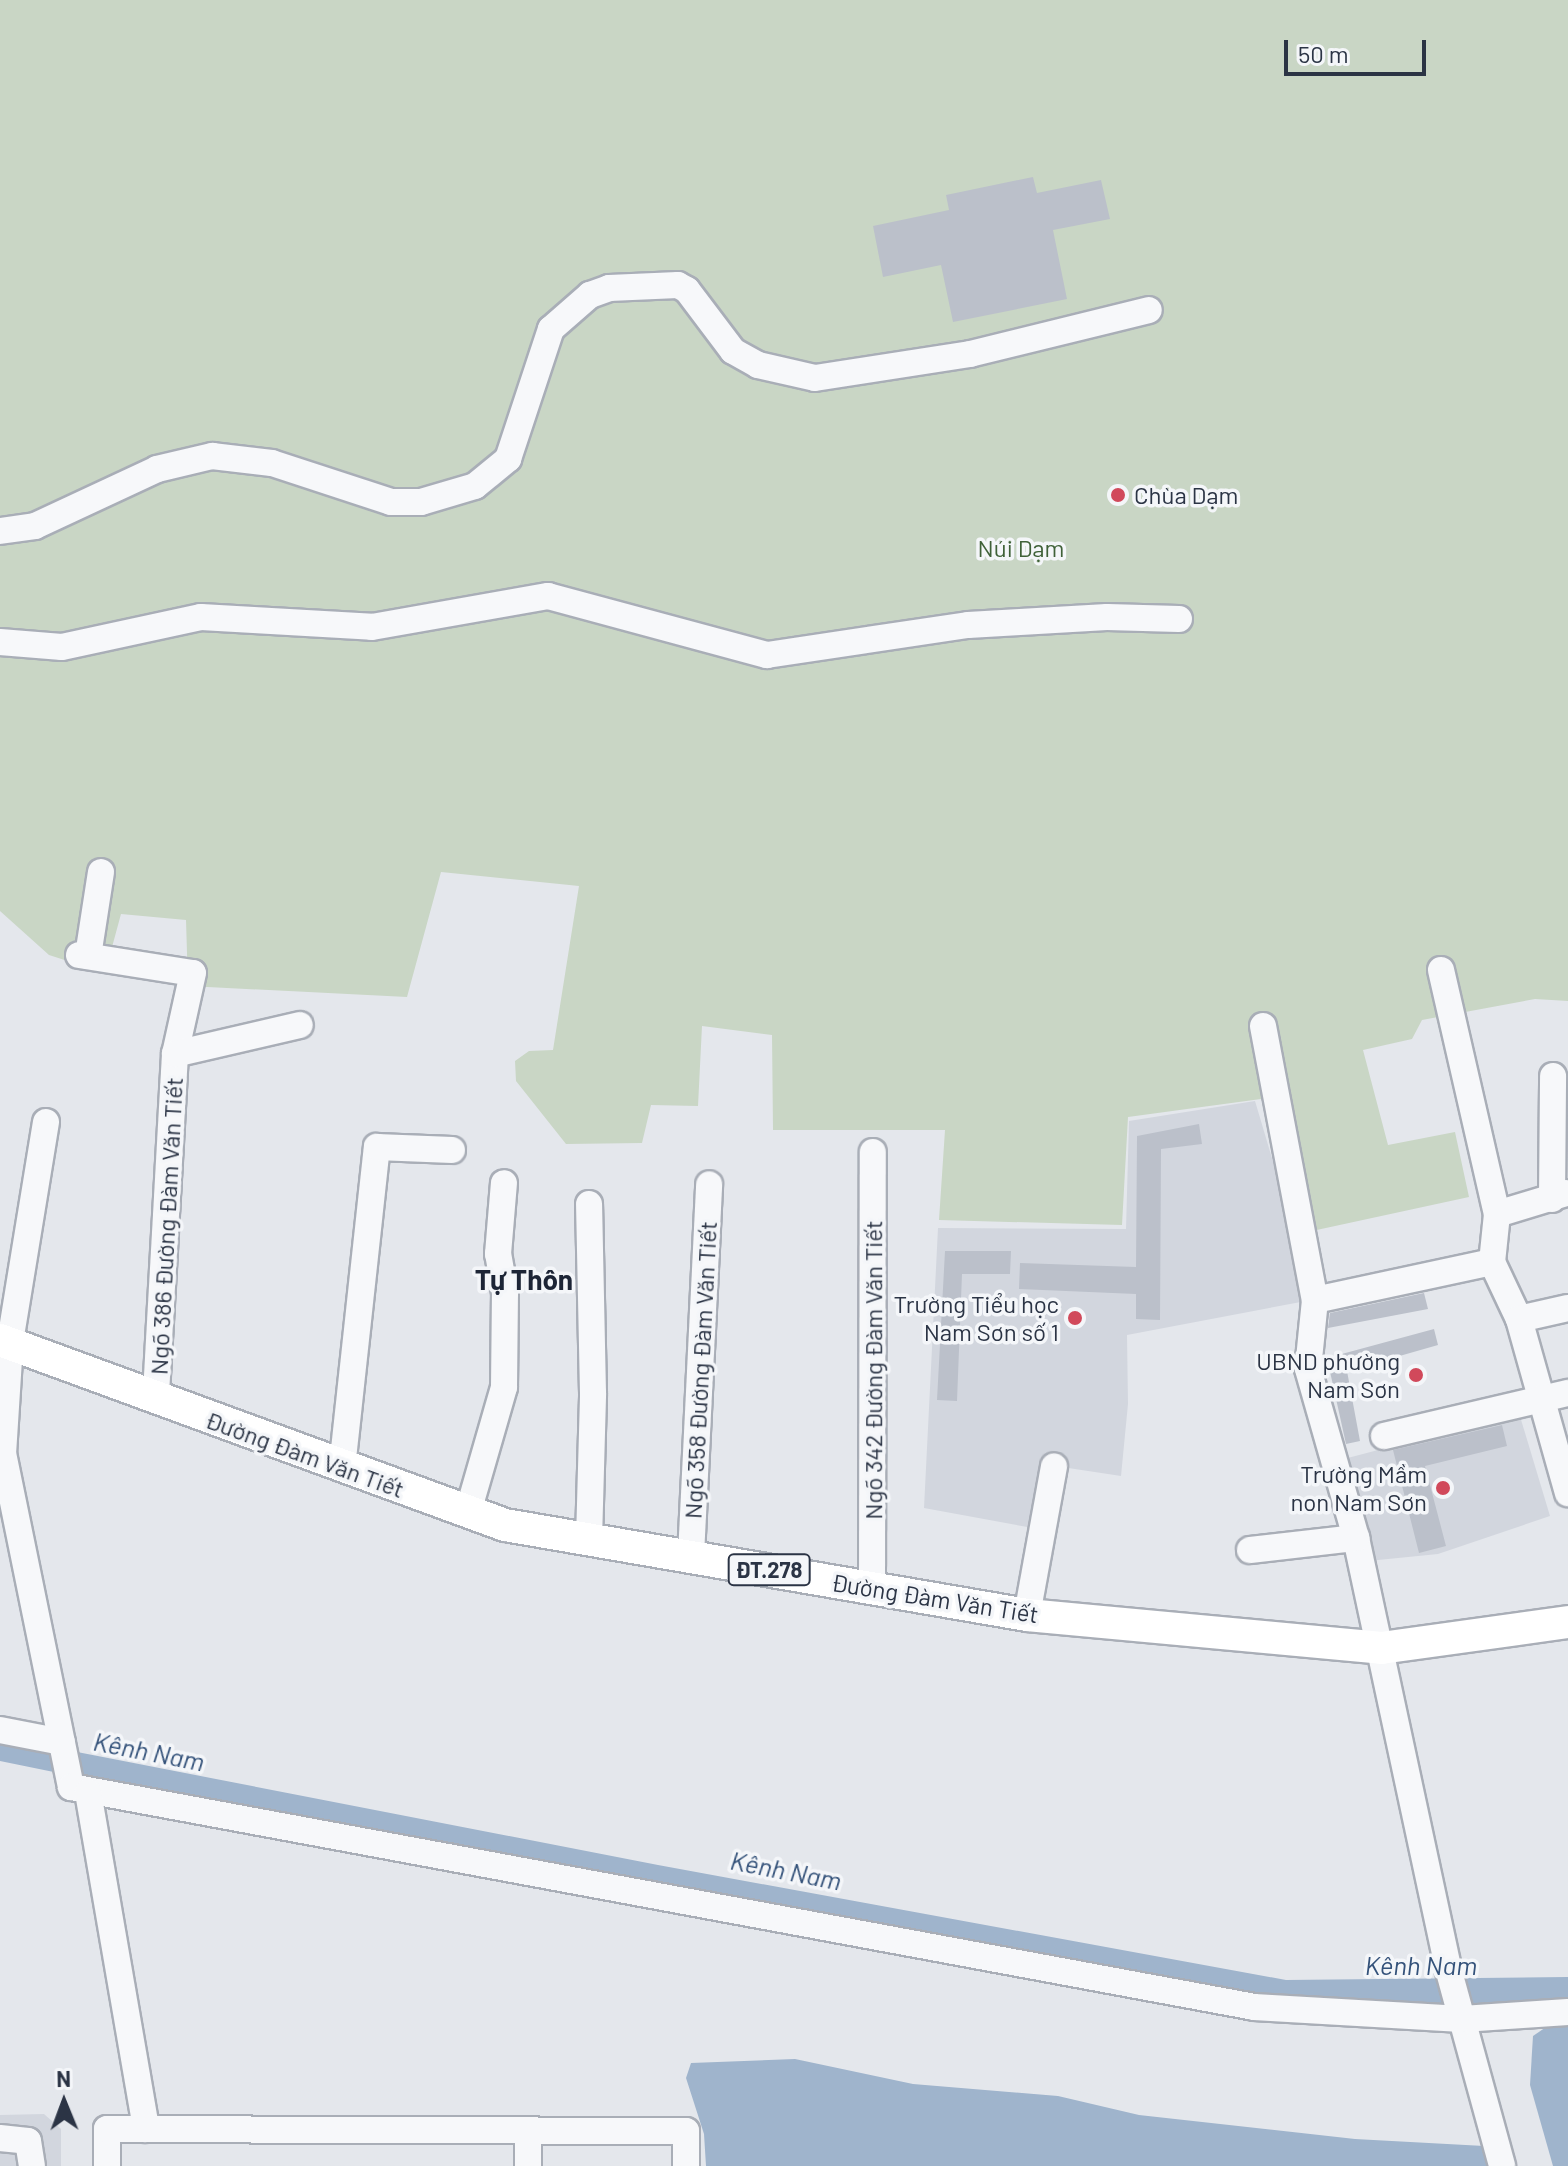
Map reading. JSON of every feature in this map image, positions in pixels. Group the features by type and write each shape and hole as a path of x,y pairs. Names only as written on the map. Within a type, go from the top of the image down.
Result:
{"main road":[{"name":"Đường Đàm Văn Tiết","path":"5,1342 342,1468 505,1525 1027,1615 1381,1648 1568,1622"}],"street":[{"path":"0,531 35,526 157,469 212,456 272,463 391,502 421,502 475,486 508,459 551,329 590,295 618,286 678,285 687,290 733,351 758,365 815,378 970,354 1149,310"},
{"path":"0,642 62,647 201,617 372,627 548,596 767,655 968,625 1107,617 1179,619"},
{"name":"Ngõ 386 Đường Đàm Văn Tiết","path":"101,872 84,956 193,973 175,1054 156,1398"},
{"path":"1441,970 1497,1214 1492,1262 1519,1319 1568,1493"},
{"name":"Ngõ 386 Đường Đàm Văn Tiết","path":"175,1054 300,1025"},
{"path":"1263,1026 1315,1300 1308,1369 1356,1538 1448,1968 1502,2166"},
{"path":"1497,1214 1560,1196 1553,1076"},
{"path":"46,1122 5,1342 2,1453 62,1742 80,1790 146,2129"},
{"path":"342,1468 377,1147 452,1150"},
{"name":"Ngõ 342 Đường Đàm Văn Tiết","path":"872,1588 873,1152"},
{"path":"468,1512 504,1387 505,1293 498,1254 504,1183"},
{"name":"Ngõ 358 Đường Đàm Văn Tiết","path":"691,1556 709,1184"},
{"path":"589,1204 593,1393 589,1540"},
{"path":"1315,1300 1492,1262"},
{"path":"1519,1319 1568,1308"},
{"path":"1384,1436 1568,1393"},
{"path":"1027,1615 1054,1466"},
{"path":"1250,1550 1356,1538"},
{"path":"0,1730 62,1742"},
{"path":"80,1790 1254,2007 1462,2019 1568,2012"},
{"path":"107,2166 107,2129 686,2131 686,2166"},
{"path":"528,2130 528,2166"},
{"path":"0,2138 28,2141 32,2166"}],"shaded area":[{"name":"Trường Tiểu học Nam Sơn số 1","path":"1255,1101 1282,1192 1306,1301 1127,1335 1128,1404 1121,1476 1042,1464 1033,1528 924,1508 938,1228 1126,1229 1129,1121"},
{"name":"Trường Mầm non Nam Sơn","path":"1519,1413 1550,1516 1438,1554 1358,1562 1340,1460"},
{"path":"44,2114 61,2129 61,2166 0,2166 0,2115"}],"green space":[{"name":"Núi Dạm","path":"0,0 1568,0 1568,1001 1535,999 1422,1020 1412,1039 1363,1050 1388,1145 1455,1132 1469,1197 1312,1231 1283,1096 1128,1117 1122,1225 939,1220 945,1130 773,1130 772,1035 702,1026 698,1106 651,1105 642,1143 566,1144 516,1081 515,1061 529,1051 553,1050 579,886 441,872 407,997 188,986 186,920 121,914 105,973 49,955 0,911"}],"water":[{"name":"Kênh Nam","path":"0,1737 658,1865 1286,1980 1568,1977 1568,2000 1424,2006 1283,1998 1166,1979 264,1815 0,1761"},
{"path":"1552,2023 1568,2027 1568,2166 1553,2166 1530,2085 1533,2036"},
{"path":"795,2059 913,2084 1058,2096 1139,2115 1355,2139 1484,2146 1495,2166 706,2166 704,2134 686,2078 691,2063"}],"building":[{"path":"1033,177 1037,193 1101,180 1110,219 1053,230 1067,299 953,322 941,265 883,277 873,226 949,210 946,195"},
{"path":"1199,1124 1202,1144 1161,1149 1160,1320 1136,1319 1136,1294 1019,1289 1020,1263 1136,1267 1137,1136"},
{"path":"945,1251 1011,1251 1010,1274 962,1274 957,1401 937,1400"},
{"path":"1424,1293 1428,1309 1328,1328 1330,1313"},
{"path":"1434,1329 1438,1345 1347,1371 1360,1441 1346,1444 1327,1358"},
{"path":"1502,1425 1507,1446 1425,1466 1446,1546 1419,1553 1393,1450"}],"place":[{"name":"Chùa Dạm","path":"1118,495"},
{"name":"Trường Tiểu học Nam Sơn số 1","path":"1075,1318"},
{"name":"UBND phường Nam Sơn","path":"1416,1375"},
{"name":"Trường Mầm non Nam Sơn","path":"1443,1488"}],"district":[{"name":"Tự Thôn","path":"524,1279"}]}
